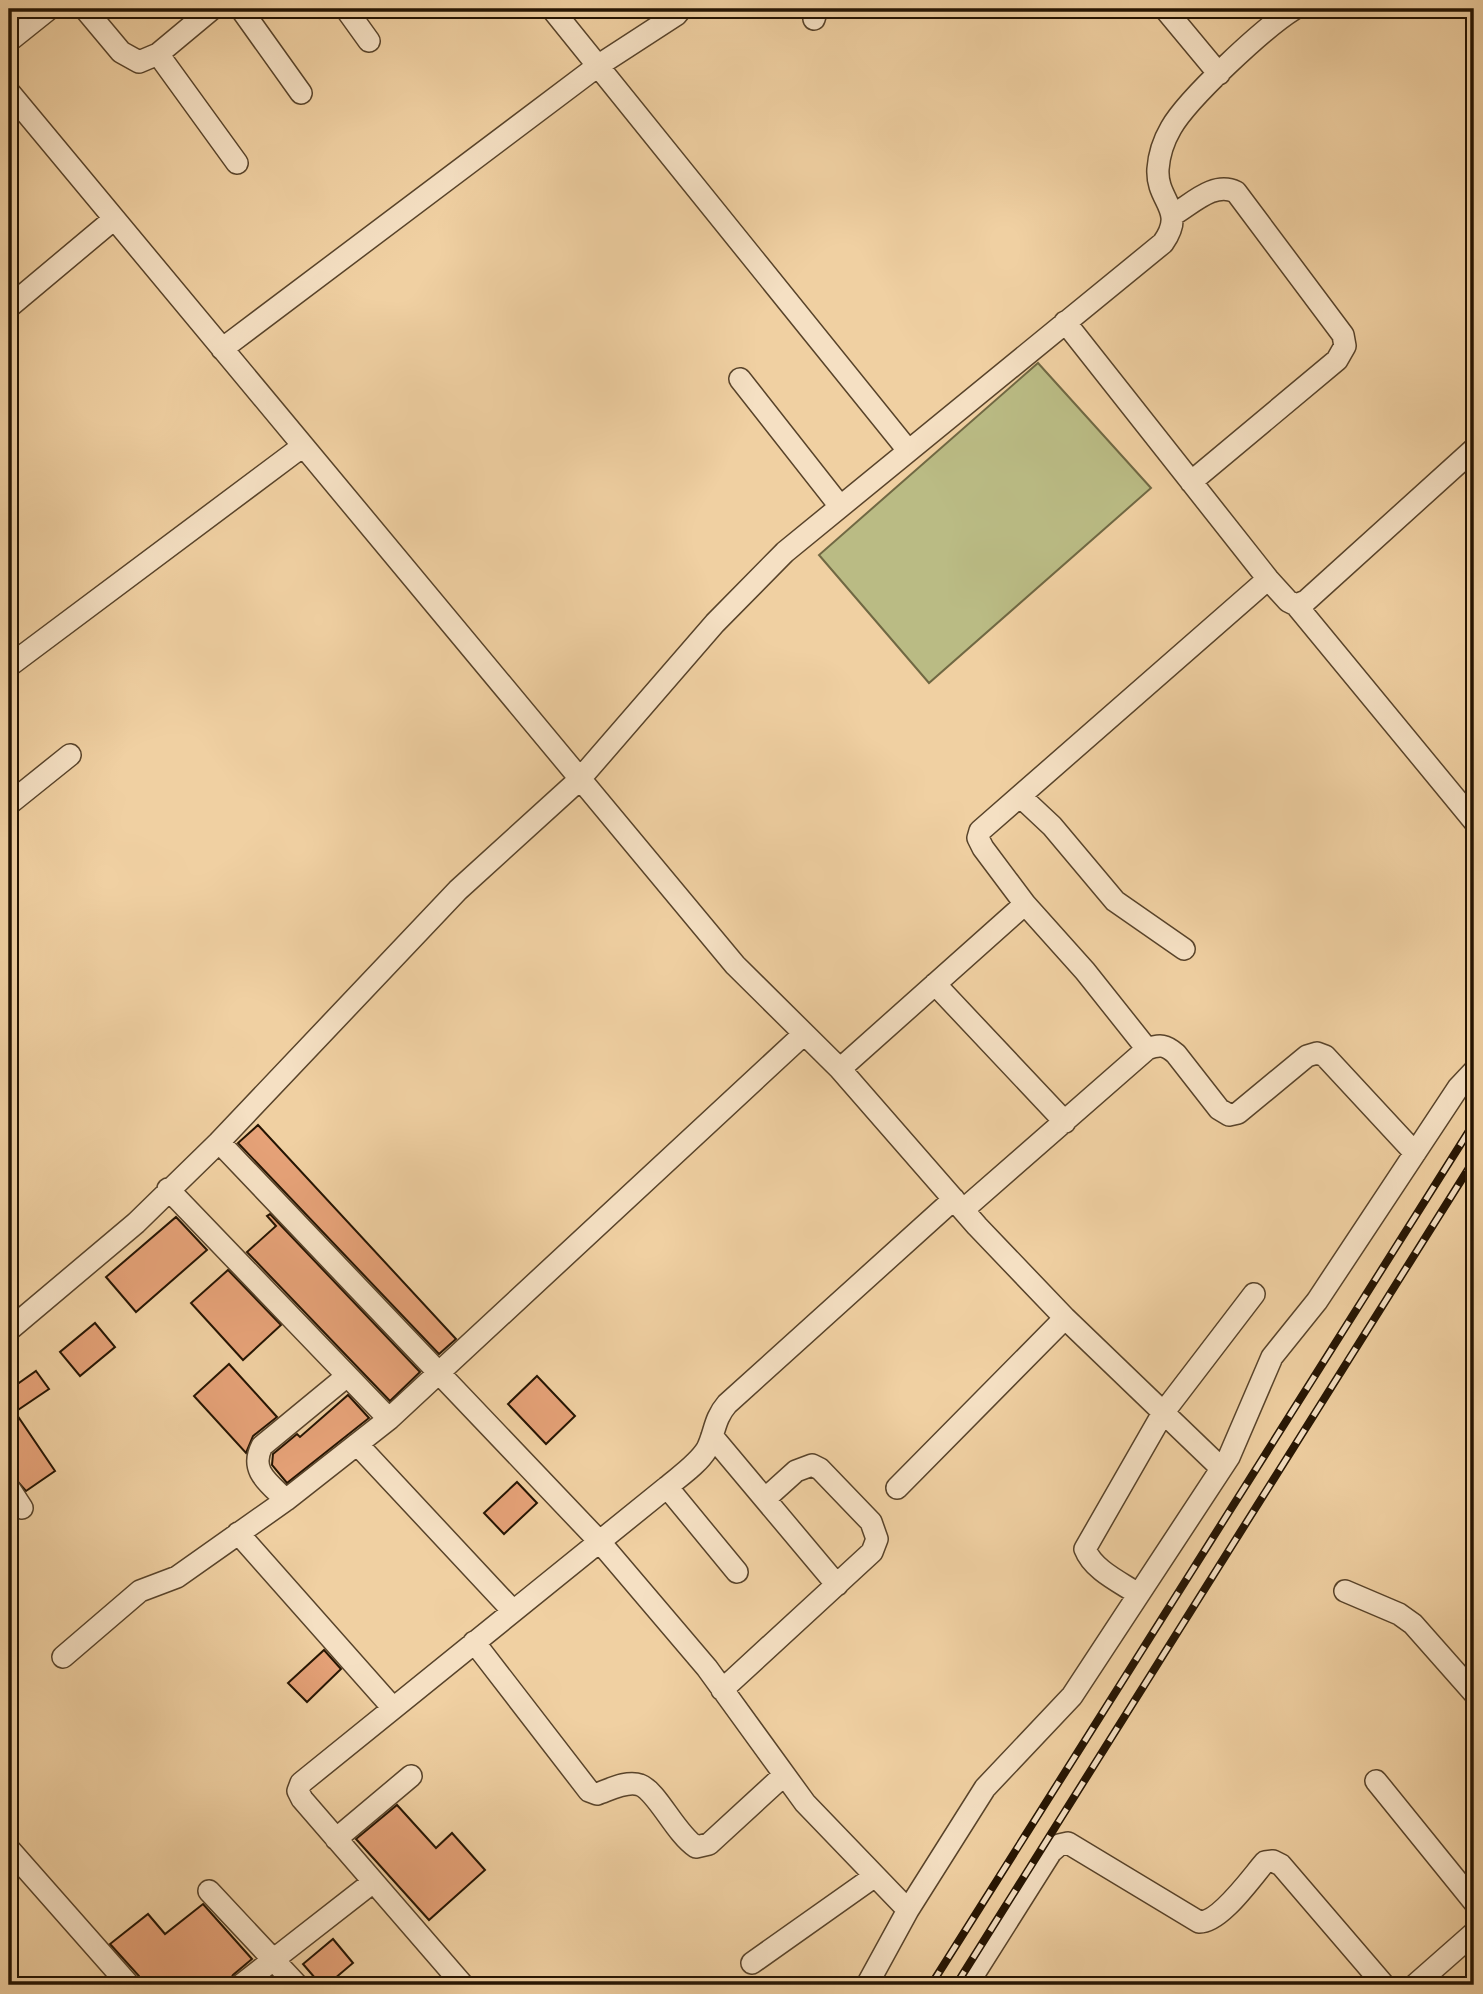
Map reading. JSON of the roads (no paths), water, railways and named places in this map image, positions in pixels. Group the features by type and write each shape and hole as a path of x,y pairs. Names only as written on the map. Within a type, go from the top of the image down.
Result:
{"street":[{"path":"9,41 48,9"},
{"path":"85,9 130,59 139,62 158,54 212,9"},
{"path":"241,9 301,93"},
{"path":"346,9 369,41"},
{"path":"552,9 907,449"},
{"path":"222,349 599,65 676,15 681,9"},
{"path":"1165,9 1219,74"},
{"path":"9,1330 136,1223 219,1142 458,891 579,780 715,623 785,552 907,449 1163,243 1173,229 1173,215 1160,185 1158,169 1164,141 1172,125 1219,74 1294,9"},
{"path":"158,54 237,163"},
{"path":"9,92 735,965 840,1069 958,1205 1065,1318 1221,1468"},
{"path":"1173,215 1216,189 1227,187 1236,192 1343,335 1345,346 1337,360 1191,482"},
{"path":"9,307 114,219"},
{"path":"1065,322 1268,579 1296,605 1474,821"},
{"path":"740,379 839,505"},
{"path":"9,666 303,446"},
{"path":"1296,605 1316,592 1428,495 1474,449"},
{"path":"1147,1049 1086,971 1025,904 978,838 980,831 1268,579"},
{"path":"9,804 70,755"},
{"path":"1020,796 1052,826 1115,901 1184,949"},
{"path":"840,1069 1025,904"},
{"path":"935,984 1065,1122"},
{"path":"63,1657 140,1591 177,1577 286,1500 388,1419 804,1034"},
{"path":"464,1985 302,1799 298,1791 301,1783 667,1488 702,1456 712,1436 713,1423 727,1405 958,1205 1065,1122 1147,1049 1158,1045 1168,1046 1219,1109 1229,1115 1238,1113 1307,1056 1317,1053 1325,1056 1415,1153"},
{"path":"867,1985 908,1910 985,1788 1062,1709 1221,1468 1235,1444 1265,1368 1317,1301 1458,1088 1474,1071"},
{"path":"219,1142 437,1374 599,1541 722,1690 783,1776 908,1910"},
{"path":"168,1189 388,1419"},
{"path":"1138,1594 1097,1566 1089,1559 1085,1549 1163,1413 1254,1294"},
{"path":"897,1488 1065,1318"},
{"path":"286,1500 256,1467 256,1458 262,1446 347,1376"},
{"path":"712,1436 837,1584"},
{"path":"357,1444 513,1611"},
{"path":"722,1690 872,1552 877,1539 871,1522 820,1469 812,1465 796,1471 766,1498"},
{"path":"9,1488 22,1508"},
{"path":"667,1488 737,1572"},
{"path":"238,1534 393,1708"},
{"path":"1345,1591 1399,1614 1413,1623 1474,1692"},
{"path":"474,1642 589,1791 597,1794 627,1784 639,1784 648,1790 684,1839 696,1847 709,1844 783,1776"},
{"path":"336,1839 411,1776"},
{"path":"1376,1781 1474,1902"},
{"path":"967,1985 1051,1852 1059,1845 1068,1843 1199,1922 1207,1922 1220,1914 1265,1863 1273,1861 1282,1865 1384,1985"},
{"path":"9,1849 129,1985"},
{"path":"752,1963 875,1876"},
{"path":"241,1985 373,1882"},
{"path":"209,1891 298,1985"},
{"path":"1415,1985 1474,1933"}],"railway":[{"path":"931,1985 1474,1123"},
{"path":"956,1985 1474,1160"}]}
